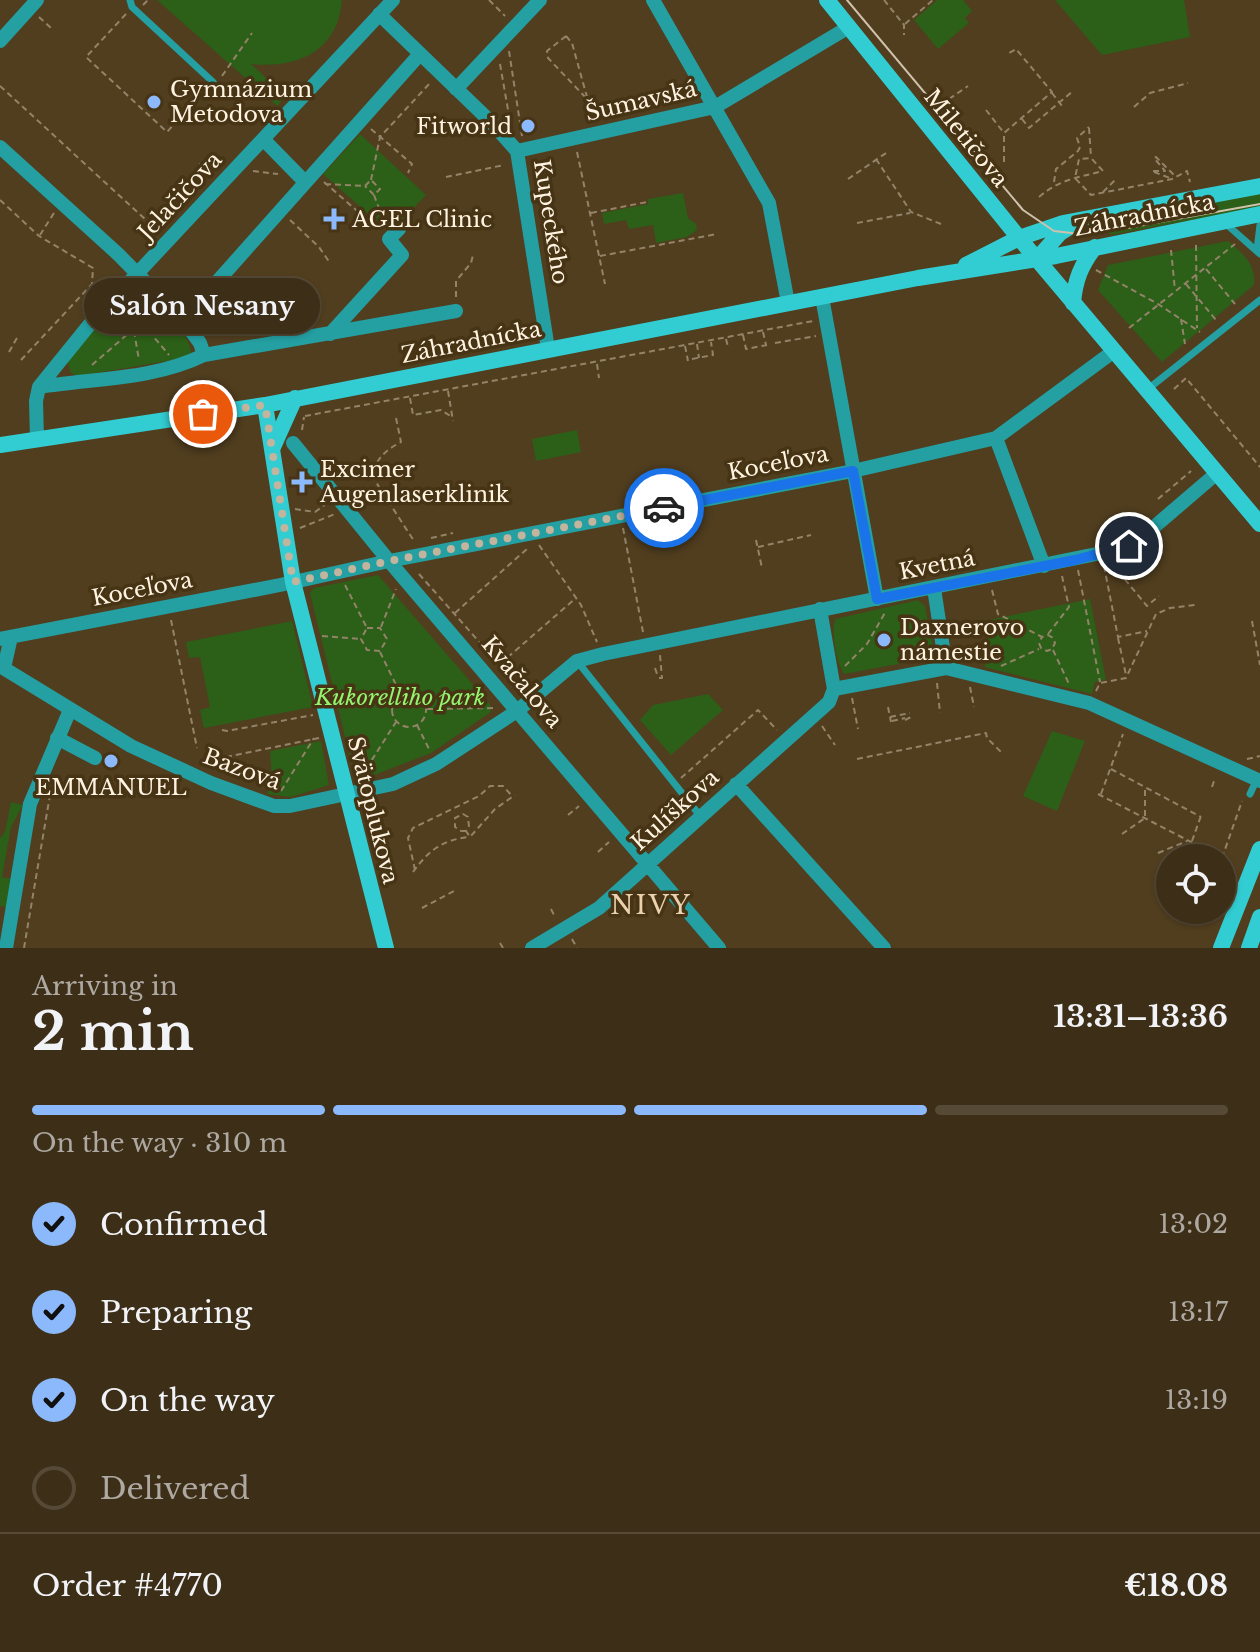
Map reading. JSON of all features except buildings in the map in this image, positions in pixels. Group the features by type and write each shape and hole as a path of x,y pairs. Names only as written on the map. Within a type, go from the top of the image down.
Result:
{"street":[{"name":"Jelačičova","path":"39,387 90,324 393,0"},
{"path":"456,89 540,0"},
{"path":"653,0 769,203 788,303"},
{"name":"Miletičova","path":"827,0 1019,238 1260,524"},
{"path":"0,41 36,7"},
{"name":"Kupeckého","path":"379,14 521,148 548,349"},
{"name":"Šumavská","path":"521,148 715,107 849,27"},
{"path":"183,320 306,177 420,54"},
{"path":"263,139 306,177"},
{"path":"0,147 119,255 135,275 183,320 200,343 204,355"},
{"name":"Záhradnícka","path":"949,273 1019,238 1063,223 1260,186"},
{"name":"Záhradnícka","path":"0,445 265,405 1260,214"},
{"name":"Záhradnícka","path":"1037,259 1060,233 1082,220"},
{"path":"330,334 402,255 394,234"},
{"path":"1073,303 1078,273 1095,247"},
{"path":"822,297 853,471 884,601"},
{"path":"37,438 36,401 39,387 141,374 174,367 204,355 330,334 456,306"},
{"name":"Koceľova","path":"6,638 853,471 996,438 1114,351"},
{"path":"272,449 295,398"},
{"name":"Svätoplukova","path":"265,405 293,582 386,948"},
{"path":"996,438 1044,566"},
{"name":"Kvačalova","path":"293,443 389,561 719,948"},
{"name":"Kvetná","path":"517,711 577,661 603,654 820,609 884,601 1121,549 1135,543 1217,473"},
{"path":"934,588 941,673"},
{"path":"820,609 834,689 941,673 1083,702 1259,780"},
{"name":"Bazová","path":"6,638 2,667 70,710 131,746 274,806 290,806 393,784 436,764 517,711"},
{"name":"Kulíškova","path":"532,948 599,908 829,702 834,689"},
{"path":"6,948 30,804 70,710"},
{"path":"57,738 95,758"},
{"path":"736,784 884,948"},
{"path":"1221,948 1260,849"},
{"path":"1249,948 1260,917"}],"lane":[{"path":"131,4 213,82"},
{"path":"1223,222 1258,252"},
{"path":"1258,252 1260,225"},
{"path":"1147,390 1260,300"},
{"path":"577,661 701,817"},
{"path":"1248,793 1259,780"}],"path":[{"path":"884,0 904,25 904,35"},
{"path":"904,25 933,0"},
{"path":"486,7 490,1 509,20"},
{"path":"131,4 86,57 167,132 213,82 216,85 252,33"},
{"path":"36,7 52,29"},
{"path":"565,36 572,43 587,99 548,58 547,51 565,36"},
{"path":"506,50 509,46 521,148"},
{"path":"1009,53 1016,49 1061,104"},
{"path":"499,61 510,127 521,148"},
{"path":"365,186 371,180 380,137 432,82"},
{"path":"1134,107 1150,93 1188,83"},
{"path":"0,86 161,234"},
{"path":"949,99 968,86"},
{"path":"1021,118 1029,128 1073,91"},
{"path":"1004,133 1052,92"},
{"path":"986,110 1004,133 1004,162"},
{"path":"361,120 412,164 408,173"},
{"path":"1039,197 1054,184 1103,171 1091,158 1089,127 1077,138 1078,151 1056,169 1054,184"},
{"path":"575,138 605,284"},
{"path":"446,177 521,148"},
{"path":"848,179 889,151"},
{"path":"1075,178 1079,159 1091,158"},
{"path":"1172,179 1153,171 1165,171 1154,158 1177,178"},
{"path":"876,159 911,212"},
{"path":"1098,165 1103,162"},
{"path":"248,171 306,177 325,184 394,234"},
{"path":"1075,178 1091,195 1177,178 1187,171 1191,186"},
{"path":"1102,193 1117,178"},
{"path":"371,180 380,189 374,195"},
{"path":"325,184 365,186 374,195 394,234"},
{"path":"0,200 39,236 93,268 95,276 92,284 21,360"},
{"path":"590,213 647,202"},
{"path":"279,211 319,247 330,263"},
{"path":"39,236 54,212"},
{"path":"857,223 911,212 941,224"},
{"path":"599,256 717,234"},
{"path":"1129,328 1236,243"},
{"path":"1196,245 1197,329"},
{"path":"1171,250 1175,291"},
{"path":"456,306 456,281 471,263 473,255"},
{"path":"1205,268 1235,304"},
{"path":"1095,269 1158,304 1201,333"},
{"path":"1185,283 1216,320"},
{"path":"92,365 164,303"},
{"path":"113,315 133,330 141,374"},
{"path":"1181,319 1185,346"},
{"path":"150,332 183,320"},
{"path":"304,416 815,321"},
{"path":"141,322 168,353 174,367"},
{"path":"743,334 746,349 766,345 763,331"},
{"path":"775,343 817,336"},
{"path":"726,337 728,347"},
{"path":"9,352 17,338"},
{"path":"685,345 690,360 713,355 710,340"},
{"path":"697,343 699,358"},
{"path":"596,362 599,378"},
{"path":"1174,389 1186,378 1260,467"},
{"path":"410,396 413,415 441,410 453,419 447,390"},
{"path":"396,418 401,442 385,450 374,463 372,476 376,485 390,502 413,542 453,533"},
{"path":"1158,499 1191,471"},
{"path":"315,512 329,500"},
{"path":"292,508 315,512"},
{"path":"315,512 319,522"},
{"path":"295,530 340,512"},
{"path":"622,524 644,637"},
{"path":"758,547 811,535"},
{"path":"756,540 762,568"},
{"path":"454,614 536,541 576,598 603,654"},
{"path":"1075,560 1100,683"},
{"path":"1048,635 1055,643 1047,651 1039,643 1069,607 1060,563"},
{"path":"1111,563 1147,606 1159,596"},
{"path":"1104,565 1126,678"},
{"path":"990,577 998,614 1042,637"},
{"path":"342,580 367,628"},
{"path":"380,628 396,589"},
{"path":"499,664 576,598"},
{"path":"839,672 867,644 884,601"},
{"path":"1126,678 1156,614 1170,608 1195,605"},
{"path":"462,607 466,611"},
{"path":"170,615 197,748"},
{"path":"1252,621 1260,665"},
{"path":"367,628 380,628"},
{"path":"361,639 367,628"},
{"path":"380,628 387,639 380,651"},
{"path":"1118,637 1148,631"},
{"path":"317,635 361,639"},
{"path":"361,639 367,650 380,651"},
{"path":"974,707 974,681 1041,648"},
{"path":"1052,649 1083,702 1100,683 1126,678"},
{"path":"655,668 659,678 662,678 659,650"},
{"path":"380,651 401,694"},
{"path":"940,713 941,673"},
{"path":"401,694 418,694 425,703 424,718 417,725 406,727 396,722 391,707 401,694"},
{"path":"851,697 858,729"},
{"path":"888,707 891,720"},
{"path":"426,709 498,708"},
{"path":"675,784 758,710 780,734"},
{"path":"910,713 911,717 891,720 910,713"},
{"path":"222,730 318,714"},
{"path":"359,781 396,722"},
{"path":"417,725 432,755"},
{"path":"821,725 835,745"},
{"path":"857,759 986,733 1001,752"},
{"path":"1123,734 1099,795 1191,842"},
{"path":"226,757 324,737"},
{"path":"277,799 314,738"},
{"path":"1242,760 1260,756"},
{"path":"1111,769 1201,815 1191,842"},
{"path":"1212,787 1214,781"},
{"path":"490,786 503,786 514,796 495,809 470,837 443,841 429,851 414,871 408,838 413,828 454,808 479,796 490,786"},
{"path":"1145,787 1145,818"},
{"path":"24,948 50,793"},
{"path":"1226,844 1248,793"},
{"path":"568,815 579,805"},
{"path":"454,808 458,816"},
{"path":"463,814 470,822 466,831 455,827 455,818 463,814"},
{"path":"1122,834 1145,818"},
{"path":"39,824 44,825"},
{"path":"466,831 470,837"},
{"path":"598,852 610,841"},
{"path":"1185,844 1191,842"},
{"path":"29,889 34,889"},
{"path":"422,908 456,890"},
{"path":"551,909 558,921"},
{"path":"572,938 577,948"},
{"path":"500,943 503,948"}],"green space":[{"path":"157,0 342,0 332,33 312,53 284,63 251,64 286,96 277,106"},
{"path":"937,0 963,0 972,11 965,18 969,23 938,49 914,20"},
{"path":"1055,0 1184,0 1190,37 1102,55"},
{"path":"360,134 426,195 390,233 323,174"},
{"path":"683,193 688,218 696,224 697,230 687,237 656,243 653,225 629,229 626,220 604,224 602,213 648,204 648,199"},
{"path":"1260,194 1260,207 1110,235 1108,223"},
{"path":"1228,241 1251,265 1254,285 1162,362 1098,290 1108,265"},
{"path":"131,289 151,300 179,327 192,357 77,376 71,373 67,360"},
{"path":"577,430 581,452 536,461 532,439"},
{"name":"Kukorelliho park","path":"378,575 490,704 491,712 431,753 359,781 352,765 310,593 314,588"},
{"path":"1090,599 1106,680 1095,682 1092,694 984,667 990,652 984,621"},
{"path":"918,600 925,606 934,651 931,658 844,674 835,647 835,619"},
{"path":"292,621 313,707 204,728 200,710 210,707 200,657 189,658 186,642"},
{"path":"708,694 723,710 671,755 640,720 653,705"},
{"path":"1052,731 1085,741 1057,811 1023,796"},
{"path":"321,741 329,785 291,797 267,794 272,779 270,751"},
{"path":"11,802 23,805 11,827 2,877 12,879 7,907 0,906 0,838 5,832"}],"tram line":[{"path":"847,0 1023,210 1054,231 1089,235 1260,204"}],"way so far":[{"path":"203,414 265,405 293,582 664,508"}],"place":[{"name":"Gymnázium Metodova","path":"154,102"},
{"name":"Fitworld","path":"528,126"},
{"name":"AGEL Clinic","path":"334,219"},
{"name":"Salón Nesany","path":"203,414"},
{"name":"Excimer Augenlaserklinik","path":"302,482"},
{"name":"Daxnerovo námestie","path":"884,640"},
{"name":"EMMANUEL","path":"111,761"}],"district":[{"name":"NIVY","path":"651,905"}],"route":[{"path":"664,508 853,471 877,599 1075,560 1129,546"}]}
